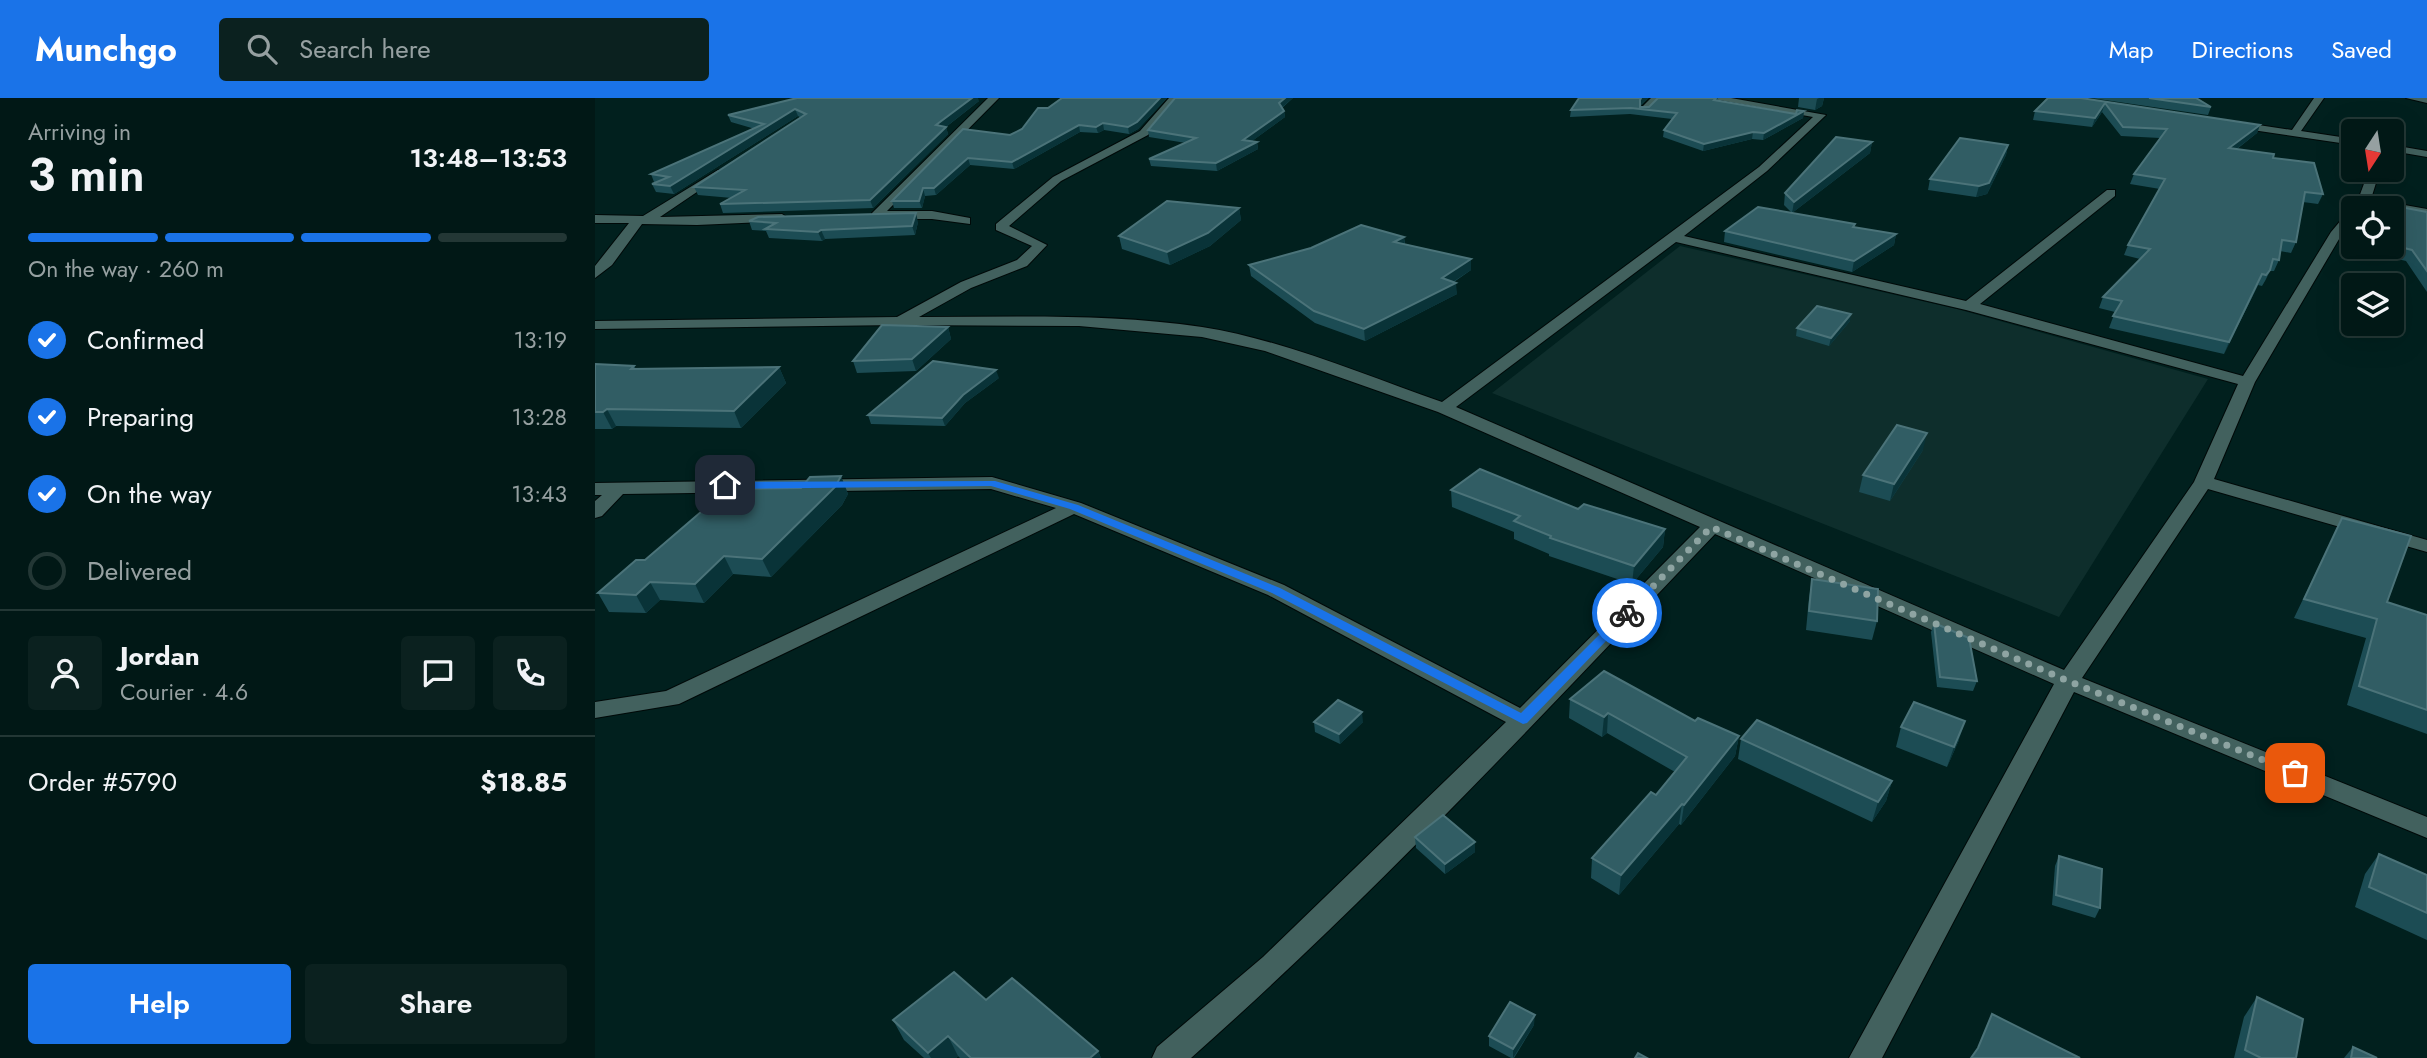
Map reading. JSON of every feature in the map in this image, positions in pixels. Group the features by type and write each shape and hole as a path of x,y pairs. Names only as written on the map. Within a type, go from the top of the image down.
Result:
{"street":[{"path":"965,221 932,215 871,216 975,114 995,98"},
{"path":"900,321 966,285 1022,263 1040,245 1000,227 1057,179 1144,133 1174,98"},
{"path":"1644,110 1656,98"},
{"path":"1444,408 1763,169 1821,115 1713,98"},
{"path":"2295,133 2319,98"},
{"path":"2411,98 2427,100"},
{"path":"2215,122 2341,140"},
{"path":"2405,150 2427,154"},
{"path":"595,219 646,220 726,167"},
{"path":"1969,306 2112,194"},
{"path":"2404,210 2427,213"},
{"path":"595,274 638,220 792,218"},
{"path":"1865,1058 2068,681 2203,482 2247,382 2341,227"},
{"path":"1674,238 1969,306 2247,382"},
{"path":"595,326 900,321 1079,322 1202,332 1269,347 1444,408 2068,681 2427,828"},
{"path":"2203,482 2427,545"},
{"path":"595,489 992,483 1074,507 1276,590 1523,720"},
{"path":"595,512 619,488"},
{"path":"595,710 671,698 1074,507"},
{"path":"1168,1058 1274,966 1523,720 1711,527"}],"shaded area":[{"path":"1680,246 1957,309 2208,379 2059,617 1492,393"}],"building":[{"path":"797,98 972,98 936,125 946,127 870,200 720,204 745,190 694,187 806,114 795,109 670,186 652,184 669,177 651,174 764,124 728,115"},
{"path":"1062,98 1160,98 1137,122 1128,127 1103,123 1096,127 1079,125 1012,162 968,158 934,188 923,188 919,201 892,201 963,129 1010,135 1022,129 1038,108 1048,108"},
{"path":"1175,98 1285,98 1279,103 1284,111 1243,140 1257,142 1216,163 1149,159 1196,138 1148,130"},
{"path":"1579,98 1641,98 1640,107 1649,107 1658,98 1716,98 1714,100 1796,114 1797,110 1804,111 1764,133 1753,132 1704,144 1664,130 1677,113 1631,108 1571,110"},
{"path":"2048,98 2081,98 2260,125 2229,148 2274,154 2273,158 2314,163 2323,194 2305,192 2296,242 2282,240 2279,260 2273,259 2270,270 2266,275 2262,274 2229,342 2113,316 2122,301 2103,297 2150,249 2128,245 2165,179 2134,174 2167,129 2123,127 2105,103 2095,118 2035,111"},
{"path":"2149,98 2196,98 2211,107"},
{"path":"1836,137 1872,142 1794,202 1785,193"},
{"path":"1960,138 2008,145 1989,183 1979,186 1930,179"},
{"path":"1167,201 1239,208 1208,233 1167,252 1119,236"},
{"path":"1758,207 1896,234 1854,261 1725,231"},
{"path":"2404,208 2427,212 2427,271 2412,250 2404,248"},
{"path":"916,213 912,226 818,232 765,229 776,223 749,221 758,217"},
{"path":"1361,225 1404,237 1394,242 1471,259 1442,278 1456,283 1364,329 1314,311 1249,265 1311,248"},
{"path":"1817,306 1851,314 1831,338 1797,328"},
{"path":"882,325 948,327 912,359 853,361"},
{"path":"933,361 996,370 963,395 942,418 868,415"},
{"path":"595,364 634,366 631,369 779,367 734,411 607,409 595,412"},
{"path":"1897,425 1927,433 1894,484 1863,475"},
{"path":"1480,469 1578,509 1584,504 1665,529 1634,566 1550,538 1551,536 1514,521 1520,516 1451,490"},
{"path":"841,476 835,487 762,559 724,556 695,584 650,582 636,595 598,593 636,560 645,560 702,511 716,512 737,489 801,488 810,477"},
{"path":"2342,518 2411,536 2387,602 2427,615 2427,710 2359,686 2377,619 2304,599"},
{"path":"1812,579 1878,589 1877,621 1809,611"},
{"path":"1934,623 1969,638 1977,681 1940,677"},
{"path":"1604,671 1695,721 1698,718 1739,736 1684,805 1682,804 1621,875 1592,858 1651,792 1656,795 1687,757 1608,713 1604,717 1570,699"},
{"path":"1338,700 1362,712 1339,734 1314,722"},
{"path":"1914,702 1965,721 1954,747 1901,727"},
{"path":"1757,720 1892,781 1878,802 1741,739"},
{"path":"1443,815 1475,842 1445,864 1415,837"},
{"path":"2379,854 2427,875 2427,913 2369,887"},
{"path":"2059,856 2102,869 2100,908 2056,895"},
{"path":"954,972 986,1000 1012,978 1098,1051 1090,1058 971,1058 948,1036 928,1053 893,1020"},
{"path":"2257,997 2303,1019 2296,1058 2261,1058 2245,1050"},
{"path":"1510,1002 1535,1015 1513,1049 1489,1036"},
{"path":"1992,1014 2080,1058 1971,1058"},
{"path":"2353,1047 2377,1058 2351,1058"}],"way so far":[{"path":"1627,613 1711,527 2068,681 2295,773"}],"route":[{"path":"725,485 992,483 1074,507 1276,590 1523,720 1627,613"}]}
